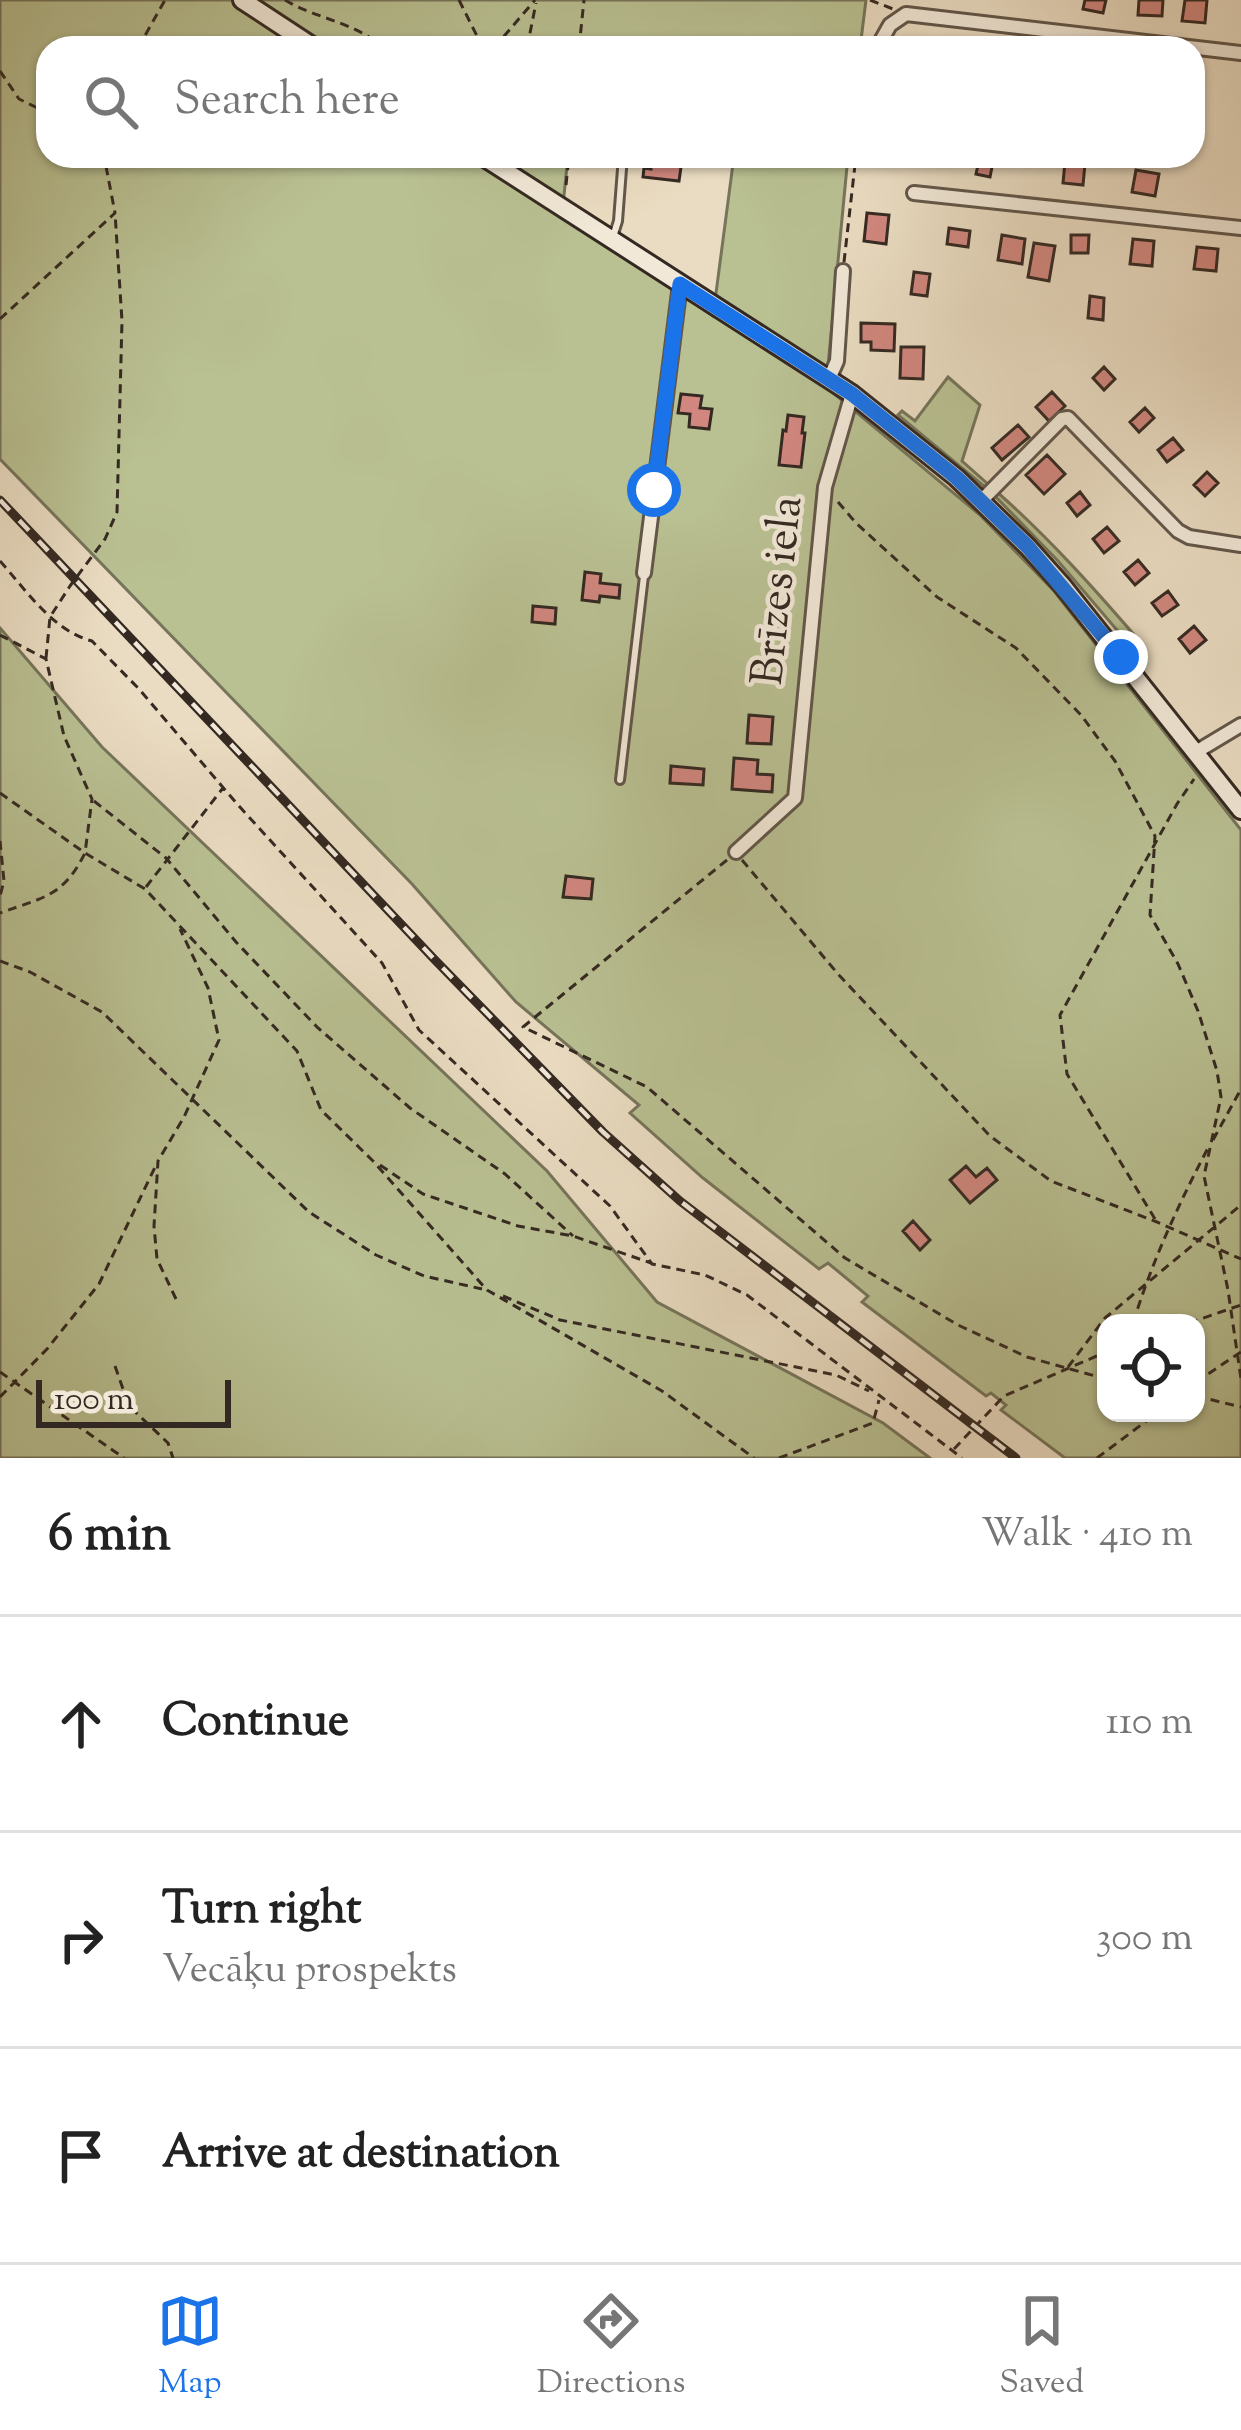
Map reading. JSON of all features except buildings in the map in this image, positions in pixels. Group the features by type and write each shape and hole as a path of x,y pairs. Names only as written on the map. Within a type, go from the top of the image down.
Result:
{"main road":[{"path":"242,0 297,36"},
{"path":"501,168 852,394 957,478 1062,585 1241,810"}],"street":[{"path":"884,36 906,14 1100,36"},
{"path":"1205,48 1241,52"},
{"path":"914,193 1241,228"},
{"path":"829,379 837,361 843,271"},
{"path":"644,573 680,284"},
{"name":"Brīzes iela","path":"736,852 795,798 824,488 852,394"},
{"path":"981,501 1068,418 1178,531 1241,545"},
{"path":"1201,757 1212,740 1241,725"}],"lane":[{"path":"612,240 622,168"},
{"path":"620,780 644,573"}],"path":[{"path":"145,36 165,0"},
{"path":"285,0 306,13 370,36"},
{"path":"459,0 477,36"},
{"path":"504,36 536,0"},
{"path":"528,36 536,0"},
{"path":"580,36 584,0"},
{"path":"872,0 906,14"},
{"path":"0,71 19,99 36,107"},
{"path":"106,168 115,212 122,321 117,512 105,539 50,617 46,659 64,736 92,800 166,859 317,1027 410,1108 506,1174 573,1236"},
{"path":"566,185 568,168"},
{"path":"843,271 855,168"},
{"path":"0,319 115,212"},
{"path":"824,488 924,586 1016,648 1081,715 1115,761 1155,836 1150,915 1178,964 1217,1071 1221,1097 1204,1176 1241,1379"},
{"path":"0,561 50,617 92,641 139,689 382,962 419,1030 610,1206 652,1264"},
{"path":"0,635 46,659"},
{"path":"1157,1222 1066,1074 1060,1015 1201,757"},
{"path":"145,889 224,788"},
{"path":"0,793 145,889 297,1051 321,1110 373,1161 487,1290 662,1391 754,1458"},
{"path":"0,913 55,893 74,875 85,853 92,800"},
{"path":"0,841 4,880 0,896"},
{"path":"1097,1376 1027,1357 958,1325 845,1258 646,1087 523,1028 736,852 838,974 990,1136 1051,1181 1241,1259"},
{"path":"0,1397 47,1349 99,1284 219,1040 208,988 176,922"},
{"path":"0,961 102,1012 309,1212 376,1255 424,1276 487,1290 560,1320 836,1375 880,1397"},
{"path":"1135,1314 1168,1227 1241,1089"},
{"path":"158,1161 157,1258 176,1299"},
{"path":"373,1161 423,1194 518,1226 573,1236 652,1264 705,1275 747,1295 962,1458"},
{"path":"1067,1368 1105,1318 1241,1205"},
{"path":"1205,1318 1241,1305"},
{"path":"1205,1376 1239,1354"},
{"path":"952,1451 1004,1396 1097,1356"},
{"path":"115,1366 129,1406 168,1443 173,1458"},
{"path":"0,1372 124,1458"},
{"path":"779,1458 873,1423 880,1397"},
{"path":"1205,1398 1241,1407"},
{"path":"1097,1458 1145,1422"}],"green space":[{"path":"0,0 866,0 862,36 36,36 36,168 567,168 562,215 713,316 732,168 847,168 826,387 980,515 1054,591 1241,830 1241,1458 1065,1458 1001,1410 1006,1405 991,1393 986,1396 862,1302 868,1296 828,1263 819,1269 703,1178 630,1113 639,1105 516,1002 412,884 0,459"},
{"path":"948,377 980,405 962,461 989,485 986,488 898,415 902,411 915,421"},
{"path":"997,492 1136,637 1128,643 994,495"},
{"path":"0,628 102,747 547,1171 657,1302 883,1423 930,1458 0,1458"}],"railway":[{"path":"0,500 603,1132 680,1201 1016,1458"}],"route":[{"path":"654,490 680,284 852,394 957,478 1028,547 1121,657"}]}
